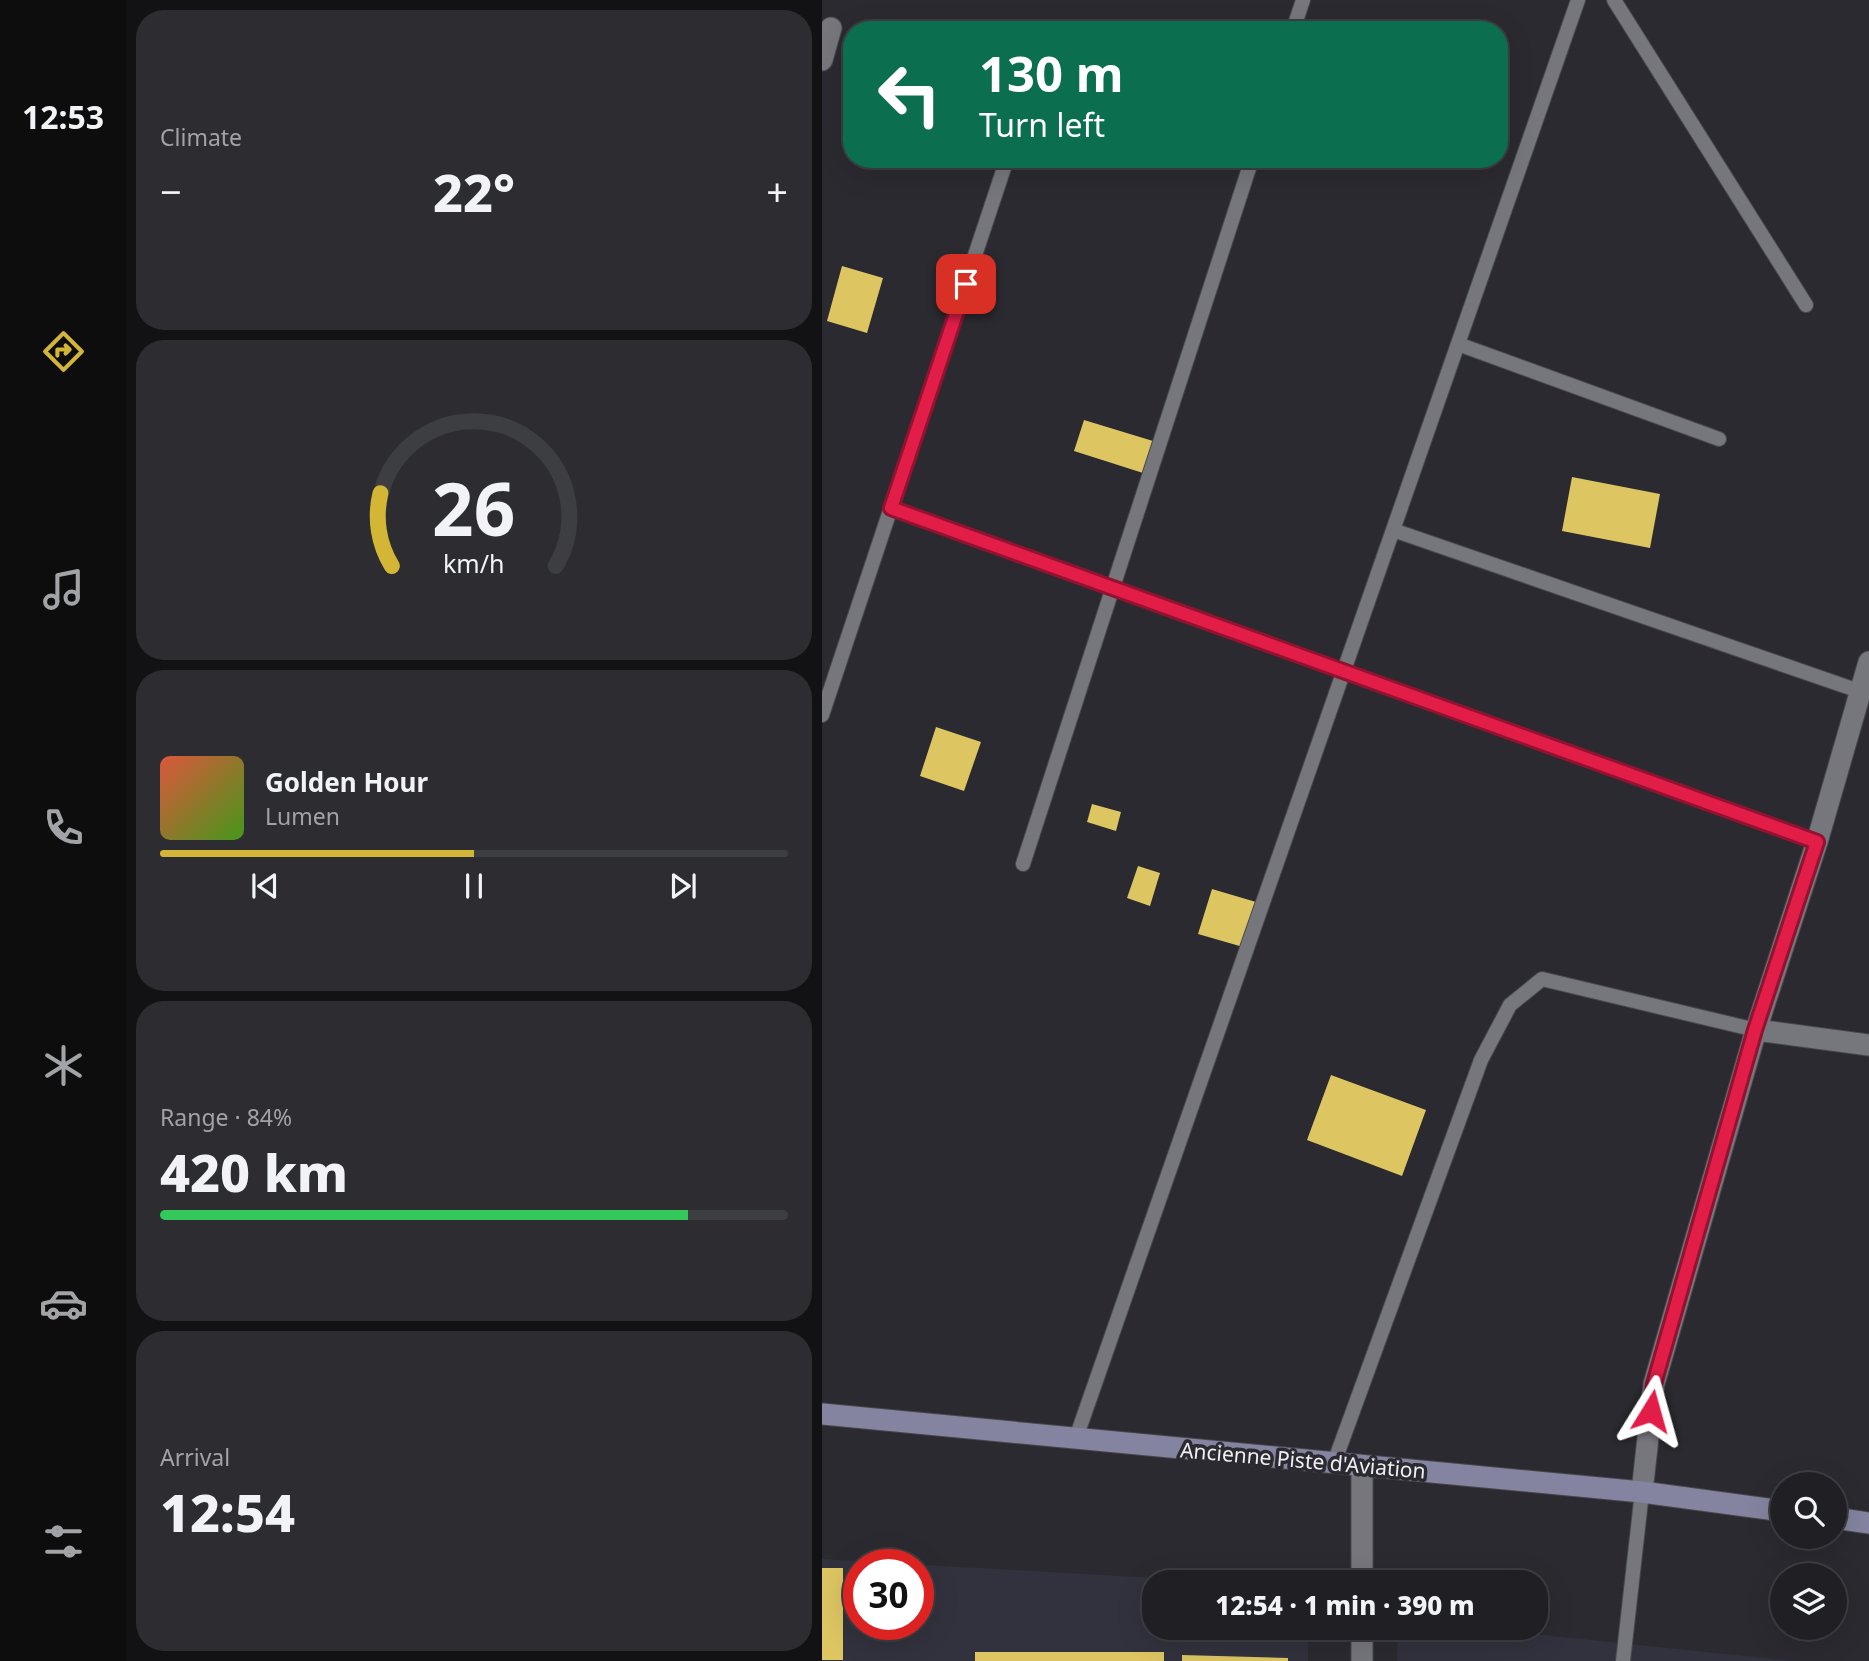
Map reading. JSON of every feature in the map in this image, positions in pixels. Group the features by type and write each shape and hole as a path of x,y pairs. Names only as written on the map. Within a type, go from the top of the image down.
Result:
{"street":[{"path":"822,60 835,29"},
{"path":"1642,1492 1654,1384 1755,1030 1817,842 1868,662"},
{"path":"1755,1030 1868,1045"},
{"name":"Ancienne Piste d'Aviation","path":"822,1414 1642,1492 1770,1509"},
{"path":"1362,1466 1362,1570"},
{"path":"1847,1520 1868,1523"},
{"path":"1362,1640 1362,1661"}],"lane":[{"path":"1296,21 1303,0"},
{"path":"1076,1438 1578,0"},
{"path":"1614,0 1806,305"},
{"path":"822,715 1004,168"},
{"path":"1023,864 1249,168"},
{"path":"1458,344 1719,439"},
{"path":"891,508 1817,842"},
{"path":"1393,530 1859,691"},
{"path":"1334,1463 1481,1060 1510,1005 1542,979 1755,1030"},
{"path":"1623,1661 1642,1492"}],"shaded area":[{"path":"822,1559 843,1560 843,1640 934,1640 934,1565 1142,1577 1142,1640 1308,1640 1308,1661 822,1661"},
{"path":"1548,1636 1792,1661 1397,1661 1398,1640 1548,1640"}],"building":[{"path":"842,266 883,278 867,333 827,321"},
{"path":"1084,420 1153,441 1143,473 1074,451"},
{"path":"1572,477 1660,494 1650,548 1562,531"},
{"path":"936,727 981,742 964,791 920,776"},
{"path":"1092,804 1121,812 1116,831 1087,822"},
{"path":"1138,866 1160,873 1150,906 1127,898"},
{"path":"1212,889 1256,902 1243,947 1198,934"},
{"path":"1331,1075 1426,1110 1402,1176 1307,1140"},
{"path":"822,1568 843,1568 843,1660 822,1660"},
{"path":"975,1652 1164,1652 1164,1661 975,1661"},
{"path":"1182,1655 1288,1658 1288,1661 1182,1661"}],"route":[{"path":"966,284 891,508 1817,842 1755,1030 1654,1384 1651,1411"}]}
